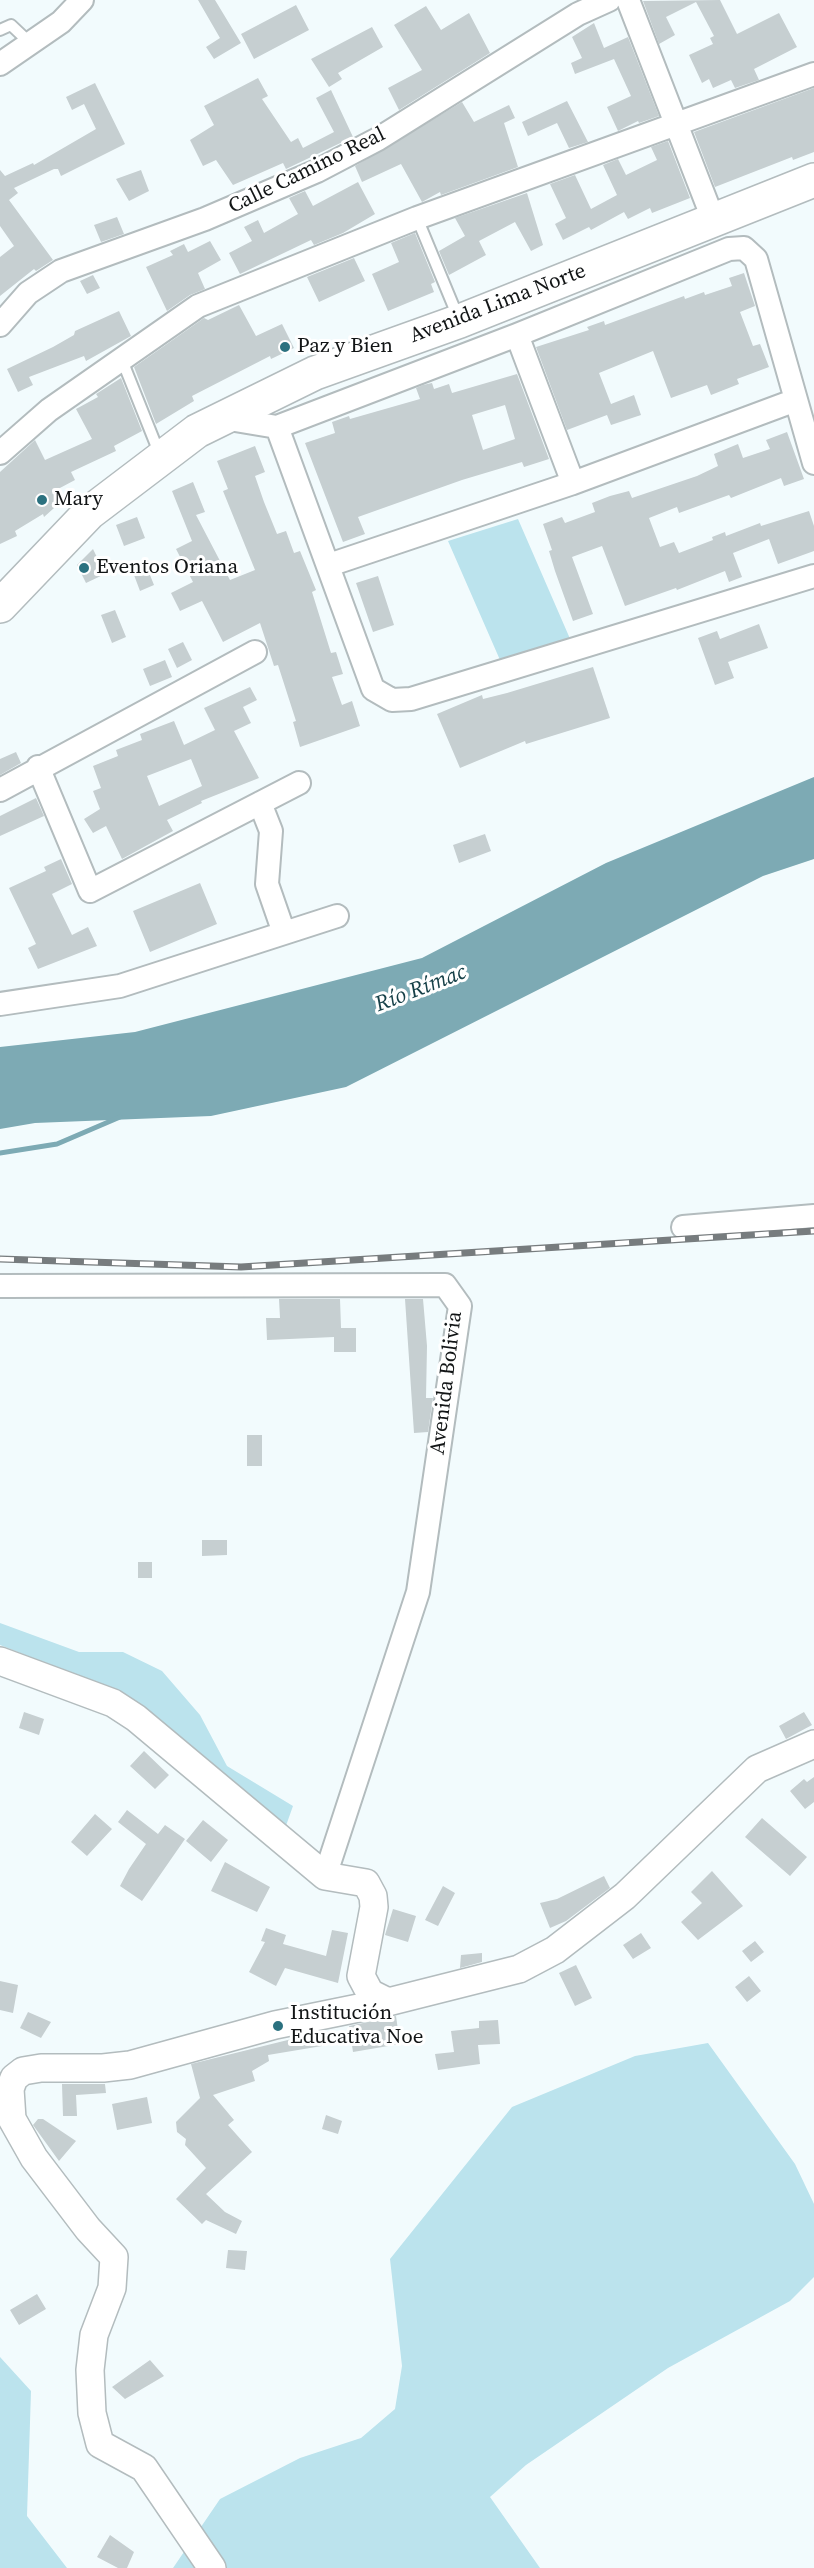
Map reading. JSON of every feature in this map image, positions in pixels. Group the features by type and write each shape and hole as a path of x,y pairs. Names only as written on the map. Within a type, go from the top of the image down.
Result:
{"highway":[{"name":"Avenida Lima Norte","path":"0,606 89,513 197,431 315,373 460,321 814,180"}],"street":[{"path":"0,64 60,22 82,0"},
{"name":"Calle Camino Real","path":"0,325 28,293 60,271 206,219 317,171 378,140 578,14 609,0"},
{"path":"628,0 713,219"},
{"path":"0,453 49,410 198,306 417,218 814,74"},
{"path":"223,418 277,426 518,335 729,249 744,248 756,259 814,463"},
{"path":"518,335 573,483"},
{"path":"328,565 573,483 796,400"},
{"path":"277,426 373,689 392,700 411,699 814,576"},
{"path":"0,790 38,767 255,652"},
{"path":"38,767 90,891 299,783"},
{"path":"260,803 271,831 267,884 284,933"},
{"path":"0,1004 120,986 337,916"},
{"path":"683,1227 814,1216"},
{"name":"Avenida Bolivia","path":"0,1286 445,1285 460,1306 418,1592 325,1876"},
{"path":"0,1661 113,1703 136,1718 325,1876 366,1883 373,1896 374,1907 361,1976 370,1994 388,2002"},
{"path":"205,2564 144,2468 100,2444 92,2413 90,2370 94,2335 112,2288 114,2258 88,2229 34,2158 12,2119 7,2076 41,2068 103,2068 130,2065 275,2025 388,2002 519,1969 555,1950 625,1896 757,1769 814,1744"}],"lane":[{"path":"0,30 10,24 30,43"},
{"path":"417,218 460,321"},
{"path":"122,360 161,458"}],"shaded area":[{"path":"518,519 571,641 500,660 448,541"},
{"path":"0,1623 79,1652 123,1652 162,1671 200,1715 227,1766 293,1806 283,1834 128,1703 92,1681 0,1645"},
{"path":"708,2043 795,2164 814,2204 814,2277 790,2301 668,2368 526,2465 490,2497 540,2568 173,2568 220,2499 300,2458 361,2438 395,2409 402,2366 390,2259 512,2107 635,2056"},
{"path":"0,2357 31,2391 27,2516 67,2568 0,2568"}],"water":[{"name":"Río Rímac","path":"814,777 814,859 763,876 346,1087 211,1116 35,1123 0,1129 0,1047 135,1032 422,958 606,863"}],"building":[{"path":"198,0 215,0 241,43 214,59 206,47 220,38"},
{"path":"720,0 737,34 779,13 797,47 754,69 759,80 735,88 731,80 713,88 709,79 702,83 689,55 713,44 710,38 714,36 696,2 666,17 675,35 659,44 643,1"},
{"path":"296,5 309,30 254,59 241,34"},
{"path":"426,6 441,30 469,13 490,53 399,110 388,88 422,70 394,25"},
{"path":"594,23 604,48 628,37 659,116 639,123 638,121 618,131 607,107 631,96 614,59 575,74 571,63 582,58 572,37"},
{"path":"372,27 383,47 338,73 342,79 329,87 311,59"},
{"path":"258,78 268,96 262,99 291,142 298,138 303,148 334,132 316,98 331,90 353,137 286,169 283,163 233,185 216,160 203,166 190,140 214,125 204,106"},
{"path":"95,83 125,144 61,176 58,169 54,169 14,188 18,193 9,200 53,260 36,271 34,269 0,296 0,257 14,246 0,226 0,170 5,176 33,163 34,165 96,129 84,104 72,110 66,97"},
{"path":"814,88 814,152 793,160 792,157 715,187 694,132"},
{"path":"567,101 588,142 569,148 557,123 528,136 522,122"},
{"path":"462,102 474,122 509,105 515,118 504,123 518,167 441,195 440,192 422,202 401,164 362,182 355,166"},
{"path":"668,141 690,198 652,213 650,208 628,219 624,212 591,230 589,227 563,240 555,224 566,218 550,184 575,175 591,209 617,195 603,165 618,159 626,175 657,160 651,147"},
{"path":"141,170 149,191 129,201 116,179"},
{"path":"358,182 375,214 343,233 314,245 311,240 240,274 229,253 252,241 244,227 258,220 264,233 298,214 289,198 305,191 313,206"},
{"path":"527,193 543,245 531,251 515,222 479,241 486,255 449,275 439,251 465,236 455,218"},
{"path":"117,217 124,234 101,242 94,225"},
{"path":"415,233 435,282 431,284 434,292 388,311 372,274 399,262 391,243"},
{"path":"210,241 221,260 198,273 205,289 190,295 167,311 146,267 173,255 170,251 184,244 188,252"},
{"path":"354,258 365,281 319,302 307,277"},
{"path":"744,273 755,306 740,312 753,346 760,344 769,367 737,379 739,384 711,395 707,385 671,398 653,351 599,373 611,404 634,395 641,415 611,425 607,415 567,430 536,347 589,330 587,327 604,321 605,325 684,296 685,299 704,292 705,295 732,286 729,278"},
{"path":"93,275 100,288 87,294 80,281"},
{"path":"239,305 256,336 282,324 294,348 271,359 270,356 192,396 194,401 156,424 134,367 204,318 208,320"},
{"path":"119,311 131,336 86,361 84,356 29,377 33,385 18,392 7,369 53,347 74,335 75,331"},
{"path":"517,374 549,459 524,467 522,462 462,480 358,517 365,534 343,542 305,443 335,433 332,422 420,399 416,388 423,385 432,383 434,389 449,384 452,393","holes":["505,405 515,439 483,450 472,415"]},
{"path":"121,378 142,431 114,446 116,451 71,472 75,480 58,489 63,500 44,517 43,514 15,531 17,536 0,544 0,472 35,440 45,460 92,439 76,409 98,397 96,394"},
{"path":"787,432 804,479 784,486 781,478 731,498 729,495 679,513 677,507 649,518 660,547 674,542 679,553 713,540 712,537 725,532 726,536 760,523 761,526 809,511 814,526 814,551 778,564 769,539 733,553 742,577 729,582 725,571 677,590 676,588 625,606 602,546 572,557 593,614 573,621 555,571 549,551 552,550 543,524 562,517 565,523 595,512 592,503 610,496 629,491 632,498 697,476 718,466 714,454 738,444 743,458 770,449 766,440"},
{"path":"255,446 265,472 255,476 264,502 277,534 286,531 294,553 300,551 316,590 312,592 331,653 336,652 343,674 332,677 342,705 352,701 360,726 300,747 293,722 296,721 278,665 274,666 260,623 223,642 202,601 180,611 171,593 193,582 176,549 192,541 172,491 193,482 205,512 196,515 230,580 255,570 223,491 228,489 217,461"},
{"path":"137,517 145,538 124,546 116,525"},
{"path":"93,549 105,574 86,583 77,565"},
{"path":"148,570 154,585 140,591 134,575"},
{"path":"378,576 394,625 373,632 356,583"},
{"path":"115,610 126,637 112,643 101,615"},
{"path":"759,624 768,648 728,662 734,678 715,685 698,638 717,631 720,639"},
{"path":"183,642 192,660 177,668 168,649"},
{"path":"165,660 172,677 150,686 143,669"},
{"path":"593,667 610,718 526,744 525,741 460,768 437,714 482,695 483,699 507,693"},
{"path":"250,687 257,700 243,707 251,723 234,731 259,778 201,801 202,803 167,820 173,831 122,859 106,826 93,833 84,819 100,809 93,791 101,788 93,766 118,756 116,750 142,740 140,734 174,721 184,745 215,730 204,708","holes":["191,759 202,786 159,806 147,776"]},
{"path":"16,752 21,763 0,775 0,759"},
{"path":"36,798 44,816 0,836 0,816"},
{"path":"485,834 491,851 459,863 453,845"},
{"path":"61,859 72,884 52,894 72,935 88,927 97,946 38,969 28,948 36,944 9,888 46,871 44,867"},
{"path":"200,883 217,924 150,952 133,911"},
{"path":"279,1299 340,1299 341,1328 356,1328 356,1352 334,1352 334,1337 267,1340 266,1318 280,1318"},
{"path":"405,1299 423,1299 427,1346 426,1398 433,1398 428,1432 414,1433"},
{"path":"247,1435 262,1435 262,1466 247,1466"},
{"path":"202,1540 227,1540 227,1555 202,1556"},
{"path":"138,1562 152,1562 152,1578 138,1578"},
{"path":"24,1712 44,1719 39,1735 19,1728"},
{"path":"804,1712 812,1725 786,1739 779,1726"},
{"path":"144,1751 169,1775 155,1789 130,1766"},
{"path":"814,1777 814,1802 805,1809 790,1791 804,1779 807,1782"},
{"path":"127,1810 158,1834 165,1825 185,1839 142,1901 120,1886 146,1844 118,1822"},
{"path":"95,1814 112,1829 87,1856 71,1842"},
{"path":"762,1818 807,1857 790,1876 745,1837"},
{"path":"203,1820 228,1840 211,1862 186,1841"},
{"path":"225,1862 270,1887 257,1912 211,1891"},
{"path":"712,1871 743,1906 698,1940 681,1922 702,1903 691,1892"},
{"path":"604,1876 610,1888 566,1921 550,1928 540,1903 557,1899"},
{"path":"443,1886 455,1893 438,1926 425,1920"},
{"path":"393,1909 416,1916 408,1942 385,1935"},
{"path":"266,1928 286,1935 283,1944 326,1956 332,1930 348,1933 338,1983 285,1968 276,1986 249,1972 265,1942 261,1941"},
{"path":"641,1933 651,1948 633,1959 623,1945"},
{"path":"755,1941 764,1952 751,1962 742,1951"},
{"path":"482,1953 482,1962 460,1968 461,1955"},
{"path":"576,1965 592,1998 575,2006 559,1973"},
{"path":"749,1976 761,1991 747,2002 735,1987"},
{"path":"0,1981 18,1985 13,2013 0,2010"},
{"path":"28,2012 51,2022 41,2038 20,2028"},
{"path":"396,2016 400,2044 353,2052 349,2026"},
{"path":"498,2020 500,2044 478,2045 480,2064 438,2070 435,2054 454,2052 451,2031 479,2028 479,2021"},
{"path":"320,2032 322,2046 268,2055 269,2061 252,2071 255,2081 213,2095 234,2120 228,2125 252,2152 206,2194 225,2212 242,2221 236,2234 206,2220 202,2224 176,2199 206,2168 185,2145 186,2139 177,2132 176,2122 200,2098 191,2064"},
{"path":"62,2084 105,2084 106,2093 76,2095 77,2116 63,2116"},
{"path":"147,2097 152,2123 117,2130 112,2104"},
{"path":"326,2115 342,2121 338,2134 322,2129"},
{"path":"38,2119 43,2119 76,2141 59,2161 33,2125"},
{"path":"228,2250 247,2251 245,2270 226,2268"},
{"path":"37,2294 46,2309 19,2325 10,2310"},
{"path":"150,2360 164,2376 125,2399 112,2387"},
{"path":"110,2535 134,2552 127,2568 118,2568 97,2557"}],"waterway":[{"path":"0,1153 57,1144 120,1117"}],"railway":[{"path":"0,1259 241,1267 814,1231"}],"place":[{"name":"Paz y Bien","path":"285,347"},
{"name":"Mary","path":"42,500"},
{"name":"Eventos Oriana","path":"84,568"},
{"name":"Institución Educativa Noe","path":"278,2026"}]}
